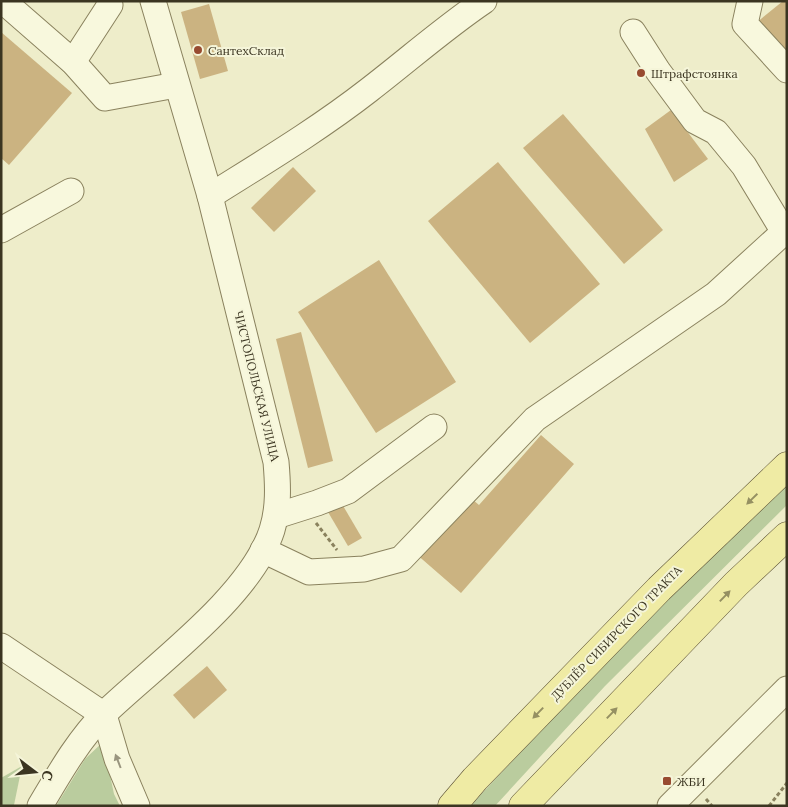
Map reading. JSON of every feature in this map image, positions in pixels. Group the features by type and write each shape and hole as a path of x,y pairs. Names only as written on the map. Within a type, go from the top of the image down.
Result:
{"main road":[{"name":"ДУБЛЁР СИБИРСКОГО ТРАКТА","path":"452,806 474,779 659,588 787,466"},
{"path":"523,806 729,592 787,536"},
{"path":"531,806 578,748"},
{"path":"445,806 474,779"}],"street":[{"path":"3,1 73,62 105,98 176,84"},
{"path":"73,62 110,6 109,1"},
{"name":"ЧИСТОПОЛЬСКАЯ УЛИЦА","path":"40,806 70,756 104,715 203,609 244,580 263,550 272,531 276,516 276,462 210,196 153,1"},
{"path":"210,196 292,144 369,91 453,22 484,1"},
{"path":"750,1 745,24 787,70"},
{"path":"263,550 309,572 364,569 402,559 535,419 716,294 781,234 744,166 716,132 695,121 658,71 633,32"},
{"path":"1,230 71,191"},
{"path":"276,516 348,491 434,427"},
{"path":"1,646 104,715 117,759 137,806"},
{"path":"670,806 787,689"}],"path":[{"path":"303,507 352,569"},
{"path":"769,806 787,783"}],"green space":[{"path":"787,479 787,505 605,686 495,806 470,806 650,615"},
{"path":"103,742 114,794 120,806 56,806 85,759"},
{"path":"22,766 14,805 1,806 1,778"}],"building":[{"path":"783,1 787,1 787,58 756,23"},
{"path":"209,4 228,71 200,79 181,12"},
{"path":"1,32 72,93 9,165 1,158"},
{"path":"671,110 708,159 674,182 645,129"},
{"path":"563,114 663,230 624,264 523,148"},
{"path":"498,162 600,284 530,343 428,221"},
{"path":"293,167 316,191 274,232 251,208"},
{"path":"379,260 456,382 376,433 298,312"},
{"path":"301,332 333,461 308,468 276,339"},
{"path":"541,435 574,464 461,593 415,553 466,494 479,505"},
{"path":"342,504 362,538 348,546 328,512"},
{"path":"207,666 227,690 194,719 173,695"}],"place":[{"name":"СантехСклад","path":"198,50"},
{"name":"Штрафстоянка","path":"641,73"},
{"name":"ЖБИ","path":"667,781"}]}
